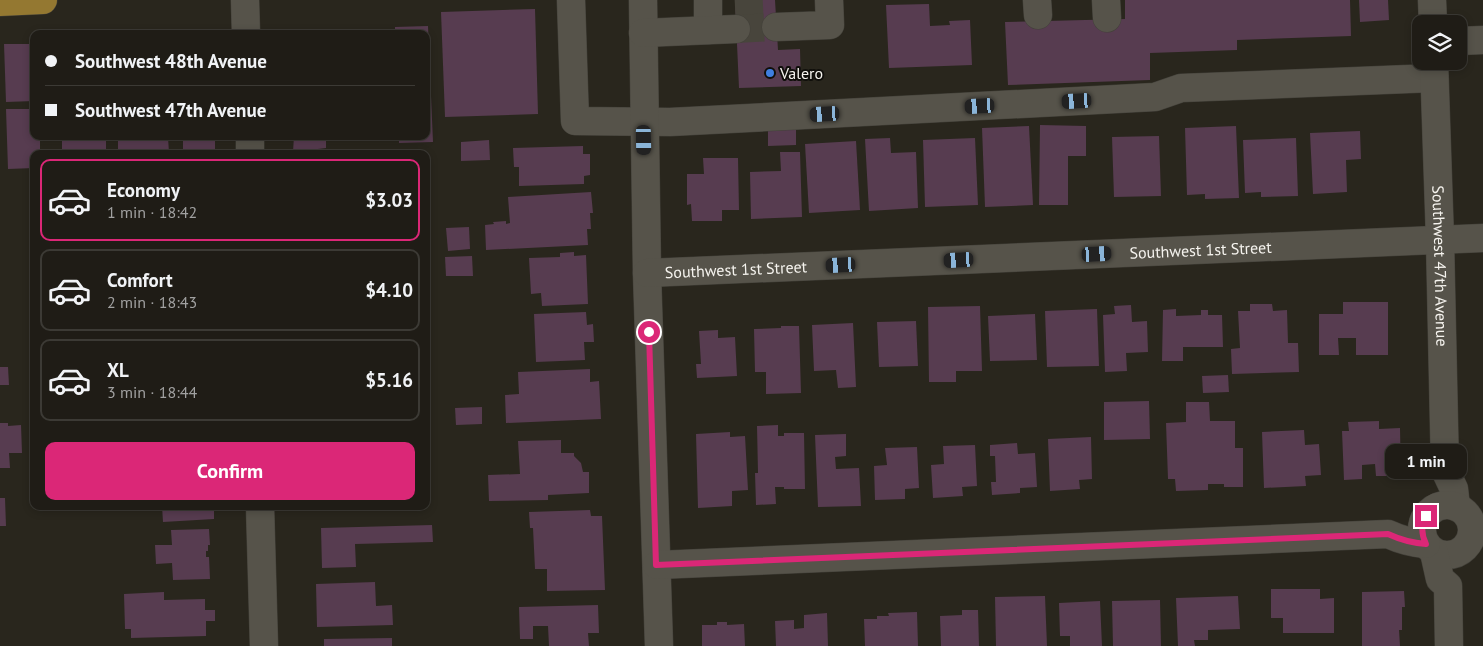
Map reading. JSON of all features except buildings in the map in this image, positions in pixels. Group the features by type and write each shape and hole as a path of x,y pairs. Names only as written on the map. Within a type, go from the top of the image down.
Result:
{"main road":[{"path":"0,2 43,0"}],"street":[{"path":"245,0 246,30"},
{"path":"571,0 575,121 670,122 1154,97 1181,88 1434,70"},
{"path":"643,0 647,274 659,646"},
{"path":"643,32 728,27 708,0"},
{"path":"780,24 830,25 829,0"},
{"path":"1432,0 1433,15"},
{"path":"1467,40 1483,40"},
{"name":"Southwest 47th Avenue","path":"1434,70 1445,470 1439,478 1434,495 1454,530 1440,579 1448,586 1449,646"},
{"name":"Southwest 1st Street","path":"647,274 1483,238"},
{"path":"260,510 264,646"},
{"path":"656,565 1388,534 1411,543 1454,530"}],"tunnel":[{"path":"735,7 775,5"},
{"path":"736,29 776,27"}],"place":[{"name":"Valero","path":"770,73"}],"route":[{"path":"649,332 656,565 1388,534 1411,543 1426,544 1422,532 1426,516"}]}
